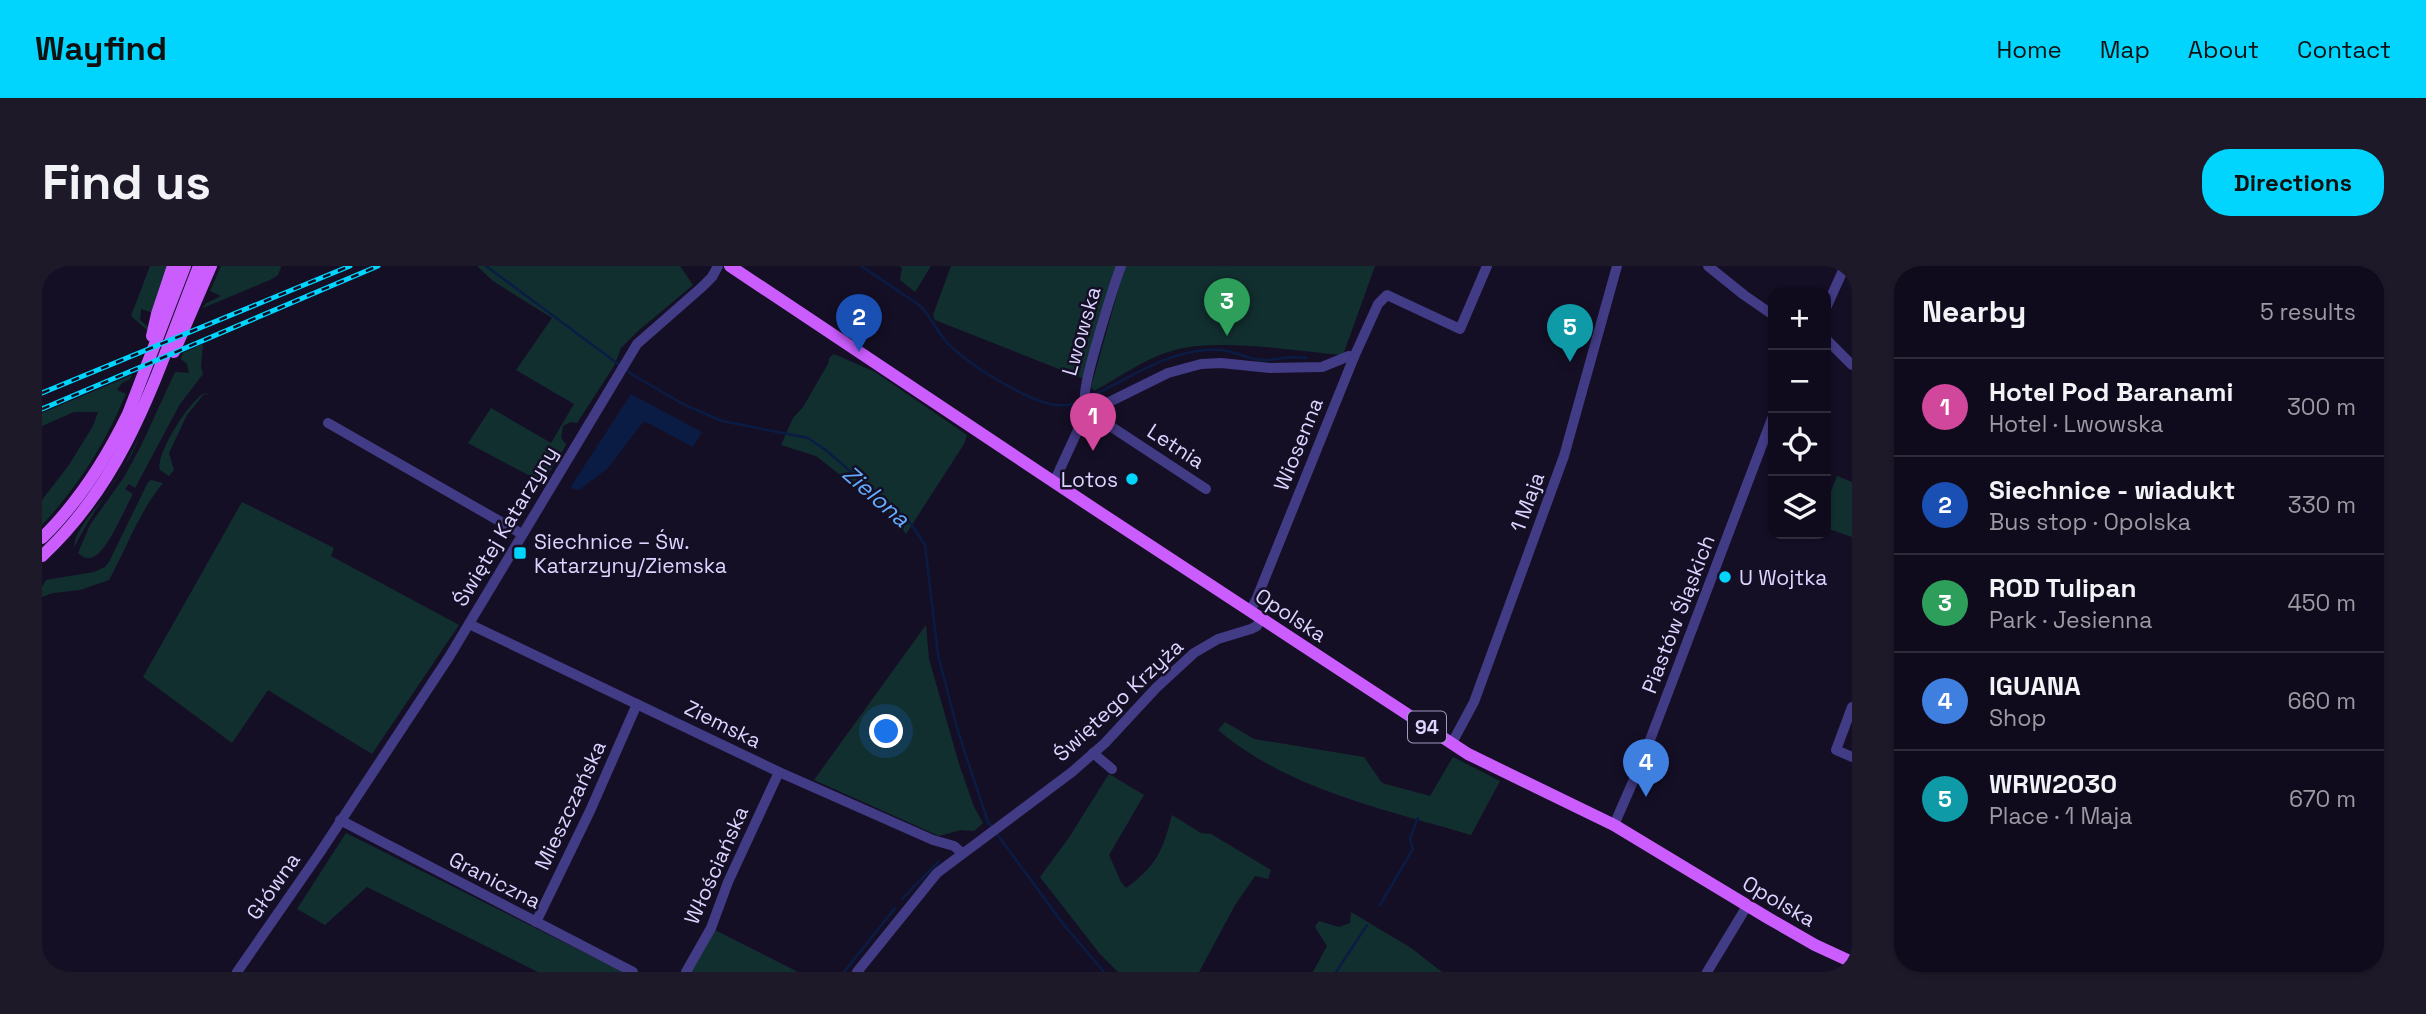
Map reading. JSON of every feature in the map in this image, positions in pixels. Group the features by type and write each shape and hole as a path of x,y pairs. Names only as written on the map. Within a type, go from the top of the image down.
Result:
{"main road":[{"path":"160,363 159,322 173,266"},
{"path":"159,322 185,266"},
{"path":"42,556 78,518 106,480 126,446 150,393 198,266"},
{"path":"42,538 75,502 103,463 128,414 144,374 160,363 193,309 211,266"},
{"name":"Opolska","path":"730,266 1452,743 1500,771 1614,825 1747,906 1815,945 1852,962"}],"street":[{"name":"Świętej Katarzyny","path":"340,820 469,624 630,355 643,338 712,277 718,266"},
{"name":"Lwowska","path":"1091,411 1085,390 1121,266"},
{"name":"Wiosenna","path":"1250,611 1378,304 1387,295 1460,329 1487,266"},
{"name":"1 Maja","path":"1452,743 1474,702 1564,456 1617,266"},
{"path":"1708,266 1768,312"},
{"path":"1831,297 1845,266"},
{"path":"1831,344 1852,365"},
{"path":"1054,482 1077,432 1091,411 1136,387 1186,367 1221,363 1270,368 1322,367 1349,356 1354,357"},
{"name":"Letnia","path":"1091,411 1206,489"},
{"path":"328,423 522,534"},
{"name":"Piastów Śląskich","path":"1614,825 1642,761 1768,429"},
{"name":"Świętego Krzyża","path":"962,853 1093,753 1194,653 1217,639 1257,626 1261,618"},
{"name":"Ziemska","path":"469,624 779,772 933,840 954,846 962,853"},
{"name":"Mieszczańska","path":"536,922 637,704"},
{"path":"1852,707 1836,750 1852,757"},
{"path":"1093,753 1112,769"},
{"name":"Włościańska","path":"686,972 712,928 728,882 779,772"},
{"name":"Graniczna","path":"340,820 633,972"},
{"name":"Główna","path":"237,972 340,820"},
{"path":"857,972 937,873 962,853"},
{"path":"1707,972 1747,906"}],"green space":[{"path":"150,266 169,266 153,313 141,309 140,320 148,327 147,330 131,316"},
{"path":"221,266 281,267 278,275 270,280 203,308 205,304 221,296 210,291"},
{"path":"477,266 680,266 693,285 621,348 614,366 577,423 571,422 563,426 561,437 566,445 543,483 468,443 491,408 551,443 574,404 516,370 552,318 493,281"},
{"path":"899,266 931,266 915,292 900,280 902,268"},
{"path":"951,266 1116,266 1094,335 1084,379 935,320 933,315"},
{"path":"1125,266 1375,266 1343,355 1256,346 1189,347 1151,359 1094,391 1091,387"},
{"path":"203,344 203,374 180,404 135,488 129,484 125,489 133,494 110,539 91,558 83,557 78,553 90,525 124,477 175,372 189,373 187,364 181,359 183,353"},
{"path":"834,354 875,372 967,435 964,444 906,534 893,516 816,456 781,445 793,418 803,407 829,358"},
{"path":"132,375 117,390 126,394 100,447 68,494 42,525 42,500 69,465 93,426 98,412 74,412 42,426 42,413"},
{"path":"205,393 209,395 204,394 187,415 169,453 174,470 169,476 160,470 163,452 183,416 191,405"},
{"path":"1837,476 1852,482 1852,537 1831,530 1831,491"},
{"path":"151,480 163,483 140,518 109,580 80,590 42,597 42,587 46,580 94,572 105,567"},
{"path":"104,497 88,522 74,547 82,526"},
{"path":"242,502 334,548 331,556 459,625 372,754 268,690 232,743 143,677"},
{"path":"926,625 929,659 959,764 974,807 983,823 974,831 961,830 939,836 814,780"},
{"path":"1225,722 1254,739 1364,757 1382,783 1430,796 1453,757 1500,781 1471,835 1371,806 1306,783 1246,751 1218,730"},
{"path":"1109,774 1144,795 1109,855 1126,888 1152,864 1165,838 1172,815 1201,833 1211,834 1271,870 1268,879 1255,876 1235,905 1199,972 1118,972 1100,954 1040,877 1068,839"},
{"path":"346,833 623,972 538,972 367,887 325,925 297,909"},
{"path":"1351,912 1411,948 1442,972 1313,972 1327,946 1315,927 1319,921 1339,927 1350,923"},
{"path":"711,928 798,972 689,972"}],"water":[{"path":"631,394 702,432 693,447 644,421 607,469 579,490 570,488"}],"waterway":[{"name":"Zielona","path":"486,266 633,375 683,404 722,421 808,438 827,451 911,524 925,545 938,655 957,728 988,822 993,828"},
{"path":"861,266 919,305 953,349 978,367 1035,399 1057,405 1073,404"},
{"path":"1096,394 1156,363 1204,350 1232,352 1258,360 1306,358"},
{"path":"1380,905 1413,849 1410,839 1418,818"},
{"name":"Zielona","path":"997,834 1064,925 1104,972"},
{"path":"902,899 939,861"},
{"path":"844,972 895,908"},
{"path":"1336,972 1367,925"}],"railway":[{"path":"42,393 350,266"},
{"path":"42,409 378,266"}],"place":[{"name":"ROD Tulipan","path":"1227,336"},
{"name":"Siechnice - wiadukt","path":"859,352"},
{"name":"WRW2030","path":"1570,362"},
{"name":"Hotel Pod Baranami","path":"1093,451"},
{"name":"Lotos","path":"1132,479"},
{"name":"Siechnice – Św. Katarzyny/Ziemska","path":"520,553"},
{"name":"U Wojtka","path":"1725,577"},
{"name":"IGUANA","path":"1646,797"}]}
